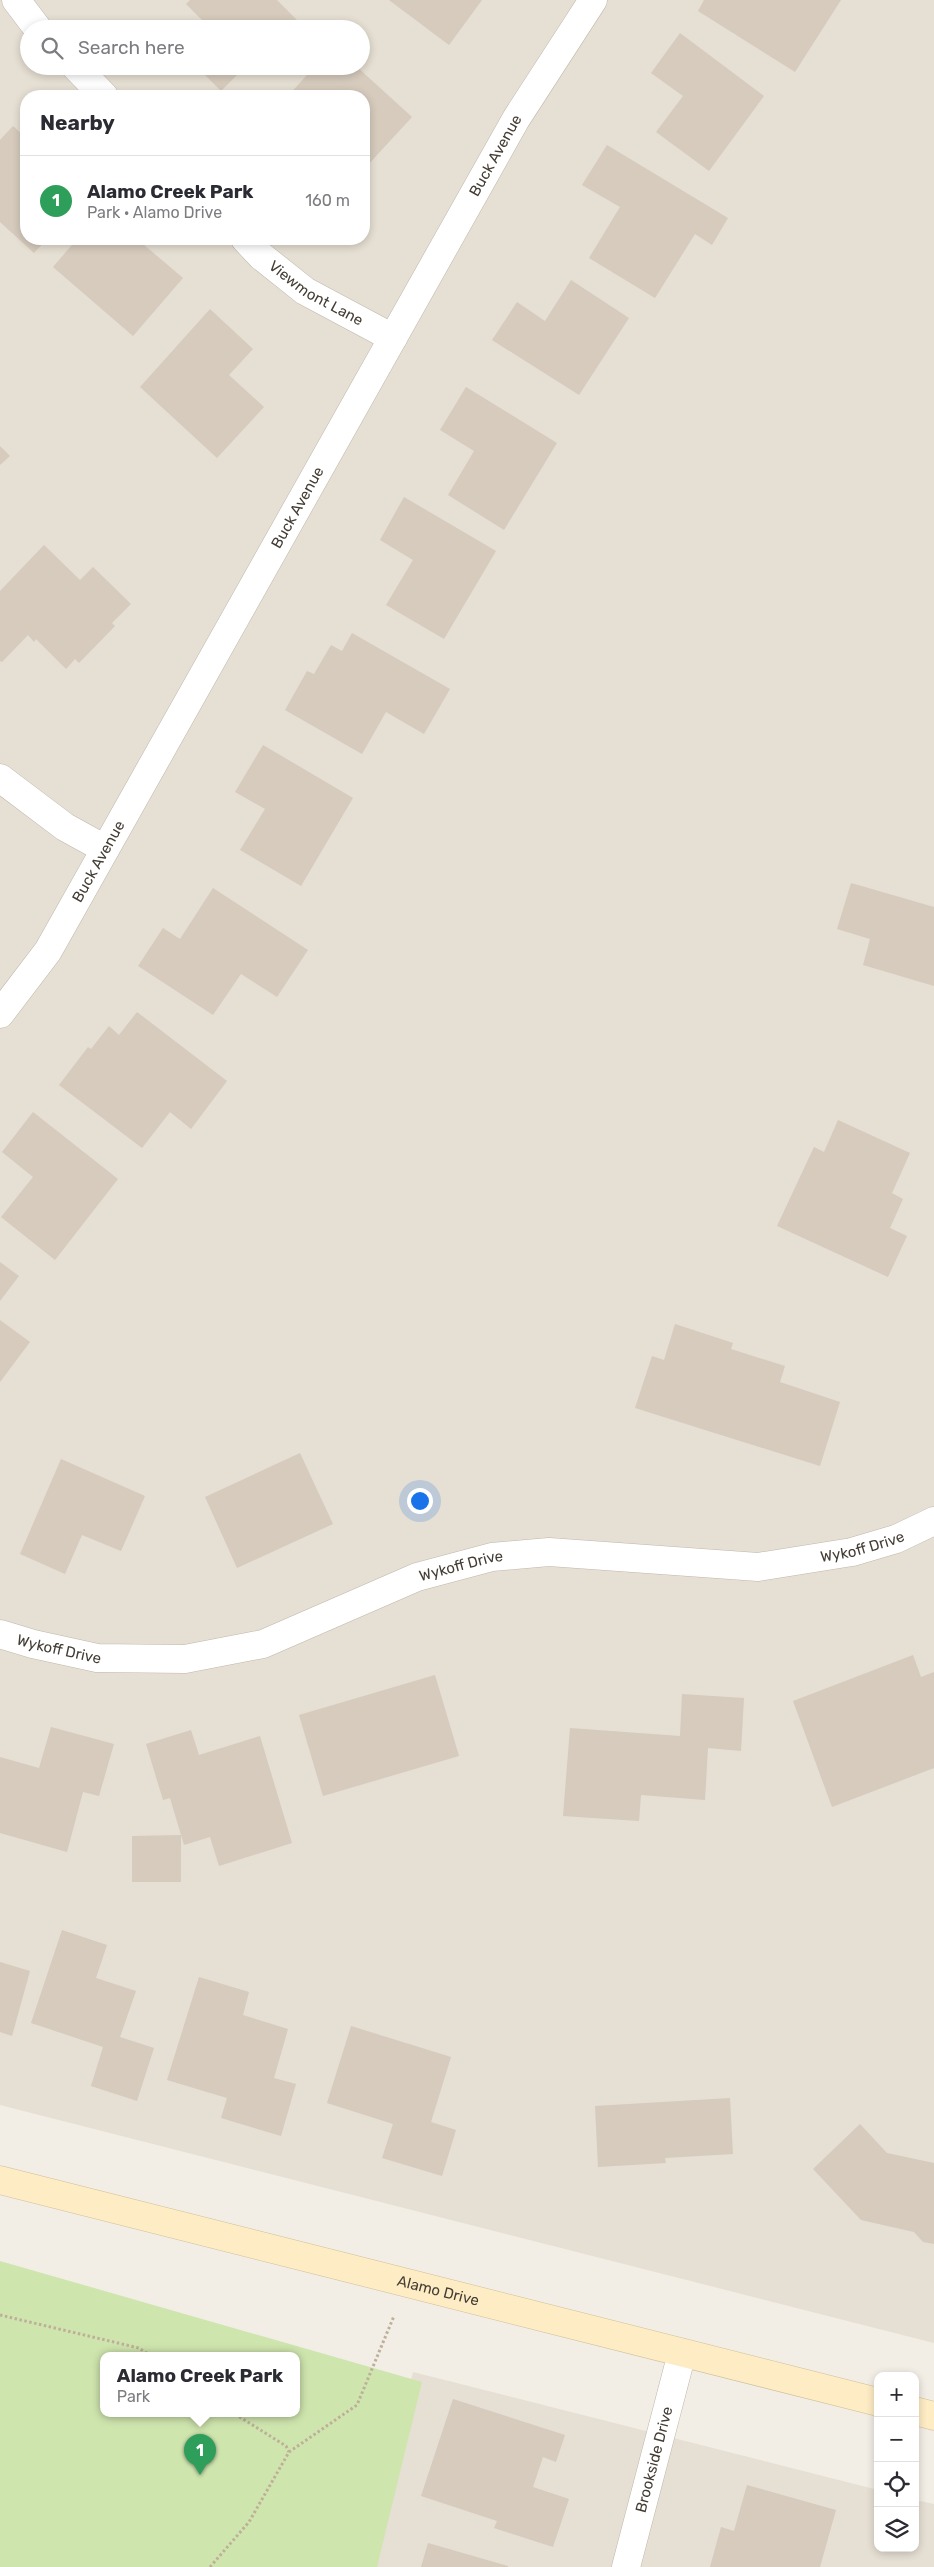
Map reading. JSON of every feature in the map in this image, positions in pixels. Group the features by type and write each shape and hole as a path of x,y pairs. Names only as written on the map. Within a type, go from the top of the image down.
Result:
{"main road":[{"name":"Alamo Drive","path":"0,2180 874,2401"},
{"path":"919,2412 934,2416"}],"street":[{"path":"16,0 31,20"},
{"name":"Buck Avenue","path":"0,1014 48,951 516,119 593,0"},
{"path":"84,75 98,90"},
{"name":"Viewmont Lane","path":"251,245 261,256 305,291 393,338"},
{"path":"0,778 66,827 105,849"},
{"name":"Wykoff Drive","path":"0,1634 33,1644 97,1658 185,1660 263,1644 417,1577 492,1557 566,1552 758,1567 852,1552 896,1539 934,1521"},
{"name":"Brookside Drive","path":"626,2567 682,2353"}],"path":[{"path":"210,2567 249,2522 289,2452 357,2405 407,2283"},
{"path":"0,2315 139,2348 145,2352"},
{"path":"240,2417 286,2446 289,2452"}],"shaded area":[{"path":"0,0 934,0 934,2343 0,2105"},
{"path":"413,2372 874,2489 874,2552 919,2552 919,2501 934,2504 934,2567 363,2567"}],"green space":[{"path":"0,2261 422,2382 377,2567 0,2567"}],"building":[{"path":"190,0 277,0 297,20 202,20 186,4"},
{"path":"389,0 482,0 449,45"},
{"path":"704,0 841,0 795,72 698,11"},
{"path":"680,33 764,96 709,171 656,132 683,96 651,73"},
{"path":"205,75 237,75 222,90"},
{"path":"307,75 366,75 412,117 370,163 370,90 293,90"},
{"path":"13,126 20,132 20,240 0,222 0,140"},
{"path":"607,145 728,218 712,245 695,234 655,298 589,258 620,207 582,185"},
{"path":"25,245 41,245 34,253"},
{"path":"72,245 144,245 183,278 133,336 53,267"},
{"path":"571,280 629,318 579,395 492,340 517,302 545,321"},
{"path":"210,309 253,349 229,375 264,407 217,458 140,387"},
{"path":"466,387 557,443 504,530 448,495 474,451 440,430"},
{"path":"0,446 10,456 0,465"},
{"path":"404,497 496,551 444,639 386,605 413,560 380,540"},
{"path":"44,545 80,580 93,567 131,604 112,623 115,626 79,663 75,659 66,669 36,639 34,642 28,635 2,662 0,661 0,591"},
{"path":"352,633 450,689 424,734 386,712 362,754 285,710 307,671 314,674 331,645 342,651"},
{"path":"263,745 353,798 301,886 240,850 265,809 235,792"},
{"path":"851,883 934,907 934,986 863,965 870,939 837,929"},
{"path":"213,888 308,950 277,997 241,974 213,1015 138,966 163,928 180,939"},
{"path":"137,1012 227,1081 191,1129 170,1112 142,1148 59,1085 88,1047 91,1049 109,1026 119,1035"},
{"path":"33,1112 118,1179 55,1260 1,1217 33,1177 2,1152"},
{"path":"838,1120 910,1153 892,1193 903,1199 890,1228 907,1236 888,1277 777,1226 814,1147 824,1152"},
{"path":"0,1262 19,1276 0,1301"},
{"path":"0,1320 30,1342 0,1382"},
{"path":"675,1324 733,1343 731,1349 785,1366 780,1382 840,1402 820,1466 635,1408 652,1356 664,1360"},
{"path":"300,1453 333,1524 237,1568 205,1497"},
{"path":"61,1459 145,1496 121,1551 82,1535 65,1574 20,1554"},
{"path":"913,1655 921,1677 934,1672 934,1768 832,1807 793,1701"},
{"path":"435,1675 459,1756 323,1796 299,1715"},
{"path":"682,1694 744,1698 741,1751 708,1748 705,1800 641,1795 639,1821 563,1816 570,1728 680,1736"},
{"path":"51,1727 114,1744 99,1796 83,1792 67,1852 0,1833 0,1757 39,1768"},
{"path":"191,1730 199,1755 260,1736 292,1843 219,1866 210,1837 184,1845 170,1798 163,1800 146,1744"},
{"path":"181,1835 181,1882 132,1882 132,1836"},
{"path":"62,1930 107,1945 96,1978 136,1991 120,2037 154,2048 137,2101 91,2086 103,2047 31,2023"},
{"path":"0,1962 30,1971 12,2036 0,2032"},
{"path":"199,1977 249,1992 243,2015 288,2029 274,2078 296,2084 281,2136 221,2118 227,2098 167,2080"},
{"path":"351,2026 451,2057 431,2122 456,2130 442,2176 382,2158 393,2124 327,2103"},
{"path":"730,2098 733,2154 665,2158 666,2163 598,2167 595,2106"},
{"path":"860,2124 887,2153 934,2163 934,2244 923,2242 914,2232 861,2220 813,2169"},
{"path":"453,2399 565,2435 556,2462 543,2457 533,2487 569,2499 553,2547 494,2528 497,2521 421,2496"},
{"path":"747,2485 836,2510 820,2567 710,2567 721,2527 734,2531"},
{"path":"428,2543 508,2566 508,2567 421,2567"}],"place":[{"name":"Alamo Creek Park","path":"200,2475"}]}
